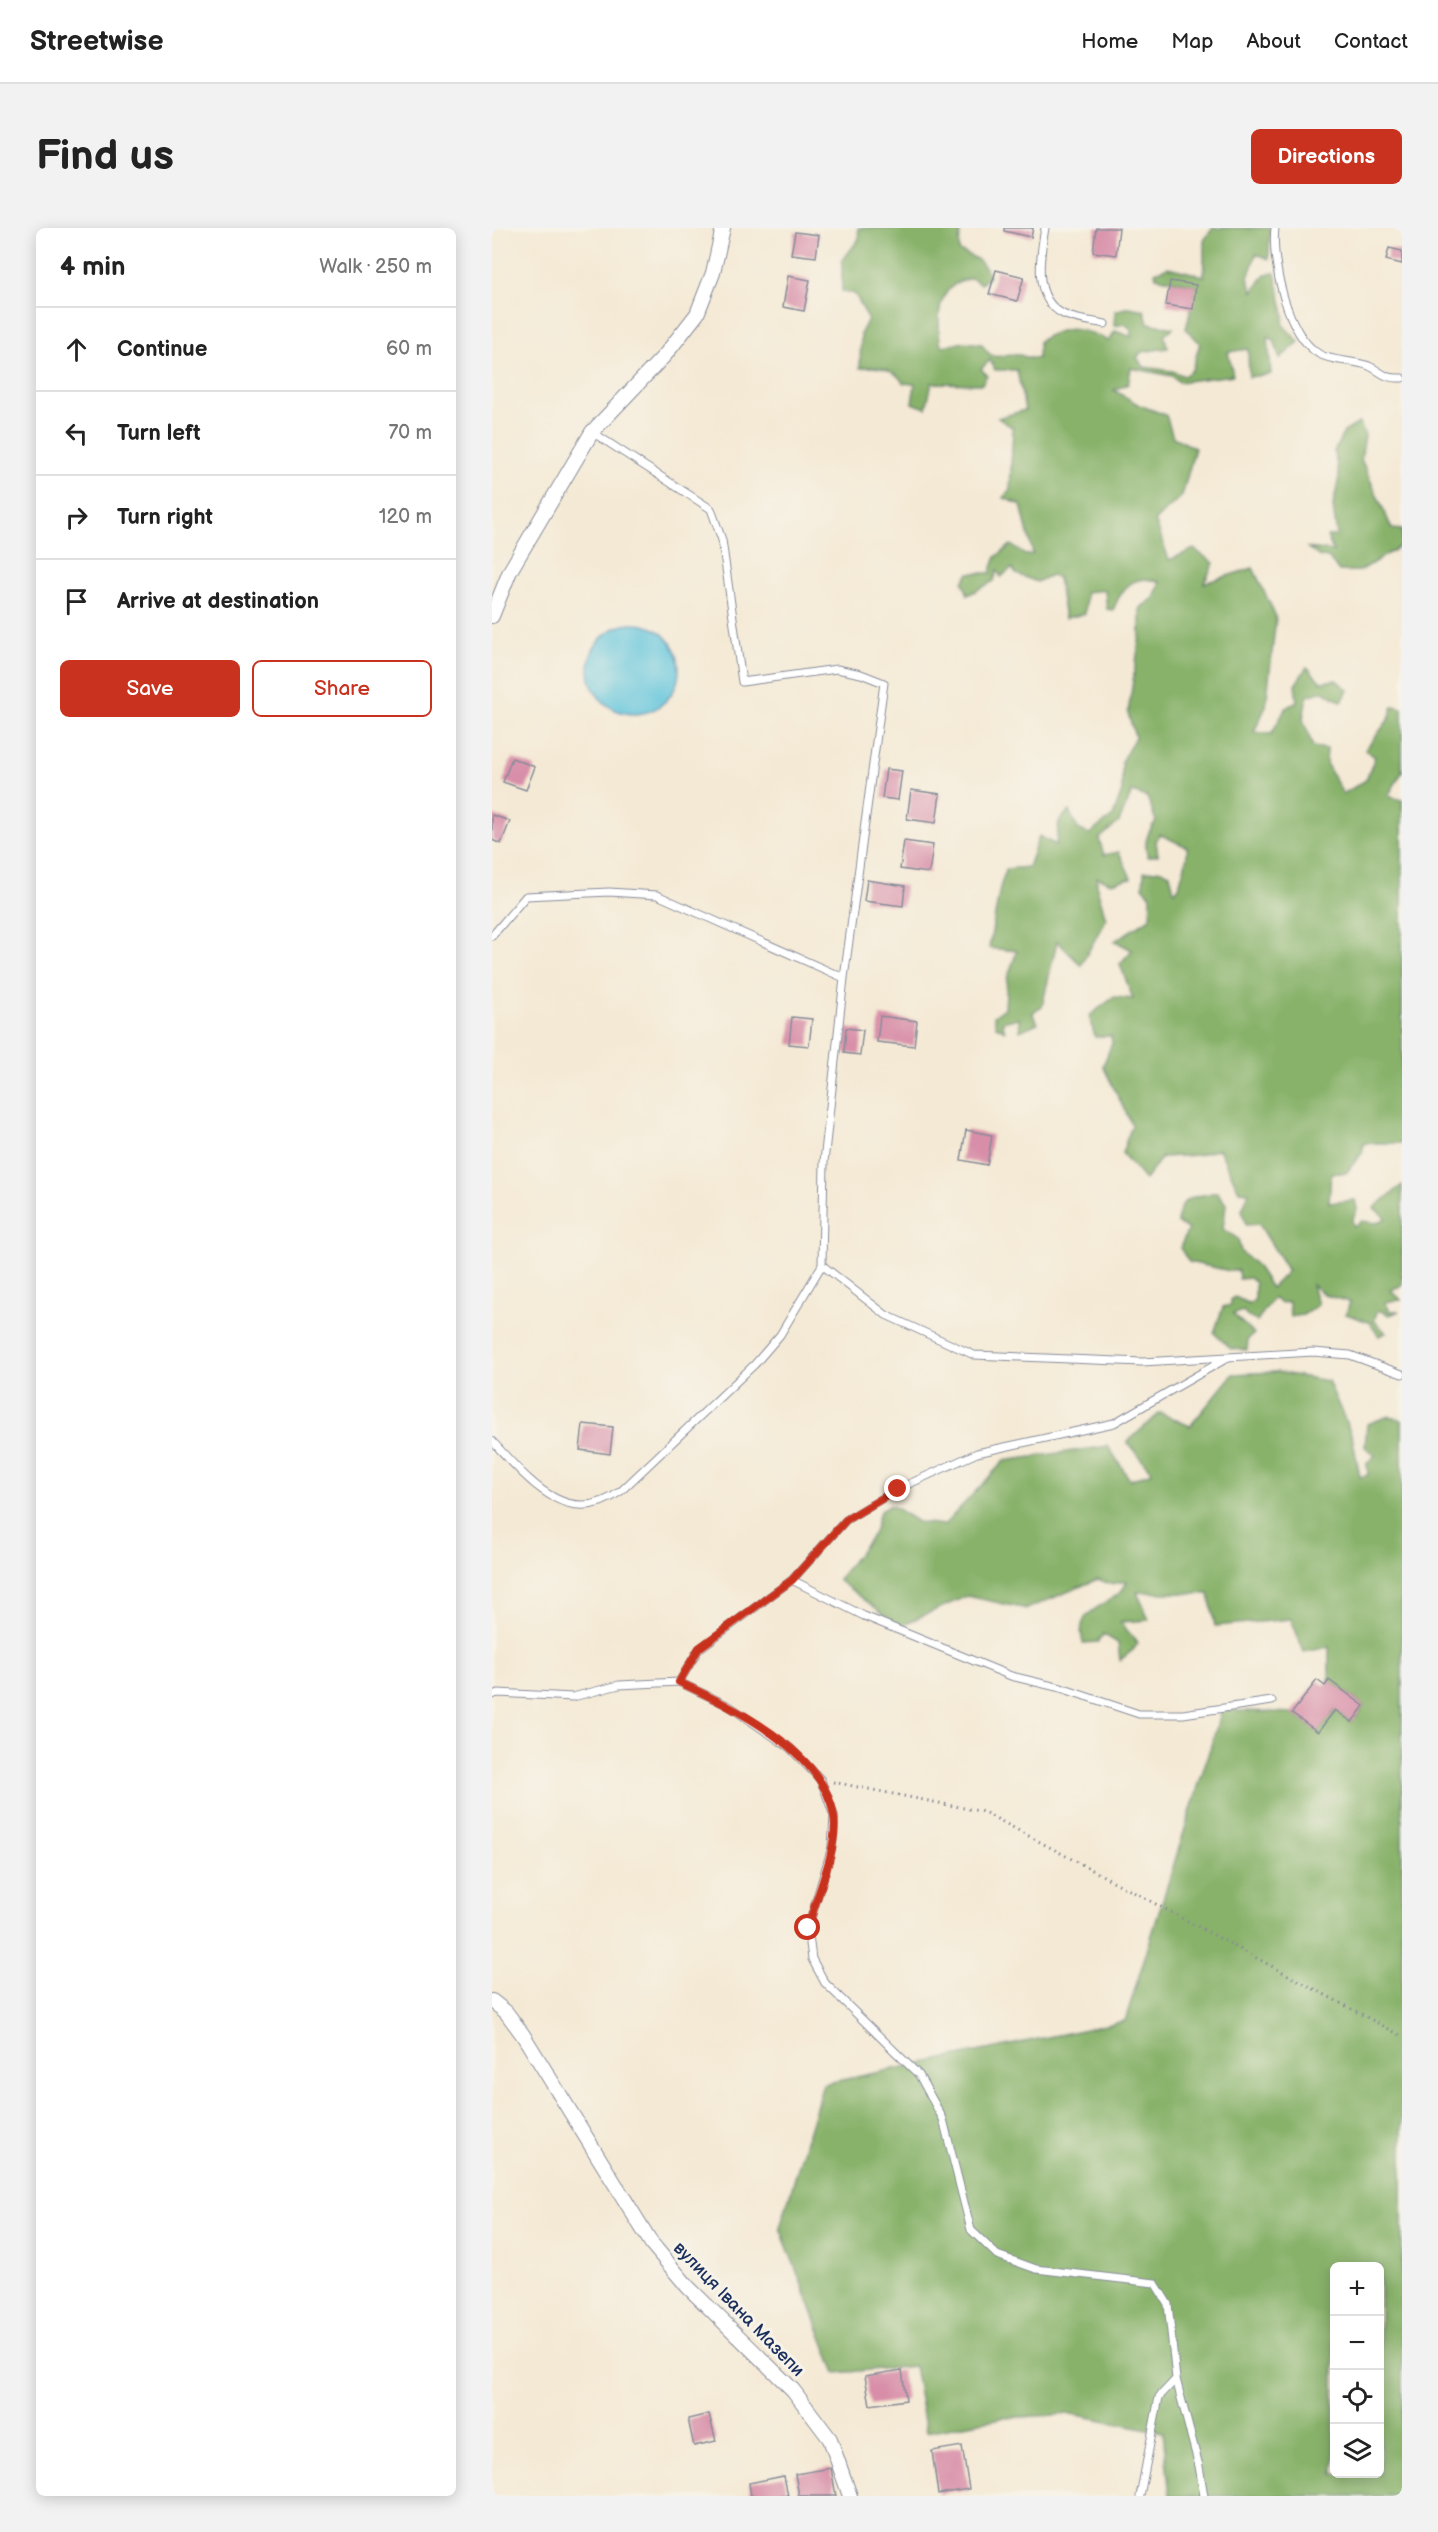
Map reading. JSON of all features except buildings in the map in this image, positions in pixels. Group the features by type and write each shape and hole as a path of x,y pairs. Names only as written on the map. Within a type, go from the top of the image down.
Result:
{"street":[{"path":"492,616 510,571 592,432 666,355 697,314 713,273 723,228"},
{"name":"вулиця Івана Мазепи","path":"492,2001 506,2012 523,2035 652,2244 688,2287 793,2390 830,2439 850,2496"}],"lane":[{"path":"1045,228 1039,273 1053,307 1065,315 1105,324"},
{"path":"1275,228 1274,241 1283,297 1300,334 1319,354 1368,366 1389,379 1402,378"},
{"path":"492,1441 533,1485 565,1503 589,1506 609,1499 755,1364 780,1335 822,1265 824,1162 844,978 884,683 861,674 837,669 742,682 722,540 711,509 592,432"},
{"path":"492,936 526,896 609,892 657,896 844,978"},
{"path":"822,1265 886,1315 974,1355 1142,1362 1313,1352 1350,1355 1402,1374"},
{"path":"679,1682 699,1648 792,1580 846,1520 898,1489 977,1453 1114,1423 1229,1357"},
{"path":"792,1580 864,1616 1011,1676 1061,1688 1139,1714 1183,1714 1272,1701"},
{"path":"492,1695 498,1693 573,1697 619,1685 679,1682 729,1706 790,1748 821,1780 834,1816 832,1847 808,1928 812,1959 825,1983 919,2075 943,2118 971,2230 997,2255 1036,2269 1155,2283 1168,2304 1176,2379 1199,2466 1204,2496"},
{"path":"1140,2496 1159,2397 1176,2379"}],"path":[{"path":"821,1780 984,1812 1402,2036"}],"green space":[{"path":"858,228 954,228 960,232 959,251 982,263 989,277 981,284 972,278 960,281 946,294 942,302 939,321 940,343 943,346 965,342 982,344 994,356 1020,355 1038,358 1039,341 1057,332 1082,330 1109,341 1115,331 1132,337 1131,329 1125,324 1114,326 1115,311 1129,307 1144,310 1148,323 1173,328 1164,336 1168,348 1141,352 1137,358 1144,367 1172,371 1184,376 1192,370 1200,343 1186,329 1196,285 1156,277 1155,272 1168,267 1204,276 1204,240 1213,228 1270,228 1269,259 1256,254 1248,278 1253,292 1265,274 1275,273 1284,314 1283,325 1299,342 1280,359 1274,340 1268,337 1271,374 1249,377 1248,349 1228,352 1233,375 1179,382 1172,376 1131,368 1128,384 1114,390 1139,405 1166,415 1173,437 1195,448 1182,496 1155,520 1169,560 1194,549 1214,563 1204,583 1253,568 1276,617 1266,706 1254,732 1271,734 1286,708 1297,701 1295,685 1307,667 1321,682 1336,680 1348,690 1342,702 1323,691 1307,696 1303,719 1313,747 1327,749 1326,763 1343,794 1366,780 1375,757 1365,750 1389,719 1393,706 1402,708 1402,772 1388,796 1402,800 1402,1143 1364,1143 1362,1153 1346,1173 1331,1173 1329,1203 1355,1200 1357,1209 1352,1221 1354,1227 1362,1221 1377,1223 1386,1218 1374,1208 1402,1185 1402,1285 1391,1290 1401,1300 1385,1302 1390,1311 1399,1311 1390,1315 1378,1310 1374,1320 1386,1333 1379,1336 1369,1322 1346,1314 1350,1302 1325,1295 1312,1285 1318,1305 1303,1315 1290,1317 1289,1302 1280,1303 1273,1298 1257,1321 1248,1317 1243,1311 1233,1314 1254,1334 1248,1339 1247,1350 1231,1349 1214,1333 1223,1307 1231,1305 1231,1299 1235,1297 1250,1304 1255,1299 1255,1283 1250,1278 1239,1279 1238,1270 1230,1271 1189,1262 1180,1248 1188,1229 1177,1223 1184,1202 1194,1197 1217,1192 1226,1204 1223,1229 1238,1239 1241,1252 1256,1265 1271,1288 1288,1271 1259,1224 1246,1225 1242,1210 1249,1192 1239,1191 1219,1149 1198,1155 1162,1157 1145,1180 1122,1153 1132,1125 1103,1066 1112,1043 1111,1036 1095,1037 1089,1016 1114,997 1133,999 1120,964 1132,950 1115,941 1150,918 1151,896 1143,887 1144,872 1161,870 1170,874 1174,891 1179,888 1187,852 1187,847 1159,834 1156,842 1158,855 1148,857 1147,838 1156,821 1147,797 1132,792 1119,822 1099,839 1104,855 1119,852 1131,878 1111,883 1097,877 1097,888 1106,919 1081,965 1057,941 1042,1007 1032,1013 1038,1023 1020,1031 1019,1018 1002,1022 1005,1031 996,1026 994,1016 1005,1008 1007,979 1017,951 989,948 1000,888 1006,869 1028,867 1039,836 1056,845 1059,821 1069,811 1078,829 1089,834 1113,816 1122,791 1122,761 1135,737 1128,713 1140,636 1140,608 1154,598 1160,582 1143,579 1130,584 1120,595 1113,610 1107,609 1105,590 1086,592 1085,614 1065,618 1058,578 1051,575 1037,582 1016,574 1012,568 1001,577 997,570 994,581 968,595 963,582 969,573 990,573 996,557 1011,545 1025,555 1033,554 1021,505 1004,498 1010,490 1013,428 998,418 1025,410 1017,370 995,370 990,360 981,369 987,375 982,384 932,383 926,408 912,403 915,384 903,383 895,374 884,369 860,368 861,333 868,319 855,294 842,291 842,261 859,239"},
{"path":"1359,423 1365,435 1361,459 1392,529 1402,530 1402,545 1360,571 1339,571 1329,558 1320,557 1308,548 1333,551 1327,536 1337,536 1333,506 1339,477 1334,451 1344,432"},
{"path":"1276,1372 1328,1381 1352,1436 1360,1477 1368,1475 1367,1463 1375,1455 1365,1447 1367,1424 1389,1416 1402,1420 1402,2496 1170,2496 1163,2432 1072,2414 1002,2418 926,2432 914,2366 836,2373 780,2228 823,2084 1125,2021 1222,1710 1292,1713 1318,1732 1335,1710 1352,1722 1364,1706 1329,1680 1329,1647 1304,1652 1291,1619 1215,1626 1209,1594 1137,1592 1149,1620 1120,1622 1138,1643 1120,1660 1118,1643 1103,1634 1098,1642 1083,1643 1081,1630 1084,1620 1090,1613 1115,1597 1127,1581 1110,1584 1098,1579 1027,1609 967,1596 900,1626 838,1580 874,1533 880,1511 891,1505 918,1522 944,1525 1004,1461 1108,1446 1130,1480 1152,1472 1127,1442 1160,1413 1190,1426 1233,1374"}],"water":[{"path":"634,624 651,628 666,637 675,652 679,669 675,686 666,701 651,710 634,714 617,710 602,701 593,686 589,669 593,652 602,637 617,628"}],"route":[{"path":"808,1928 815,1898 832,1847 834,1816 821,1780 790,1748 729,1706 679,1682 699,1648 792,1580 846,1520 898,1489"}]}
